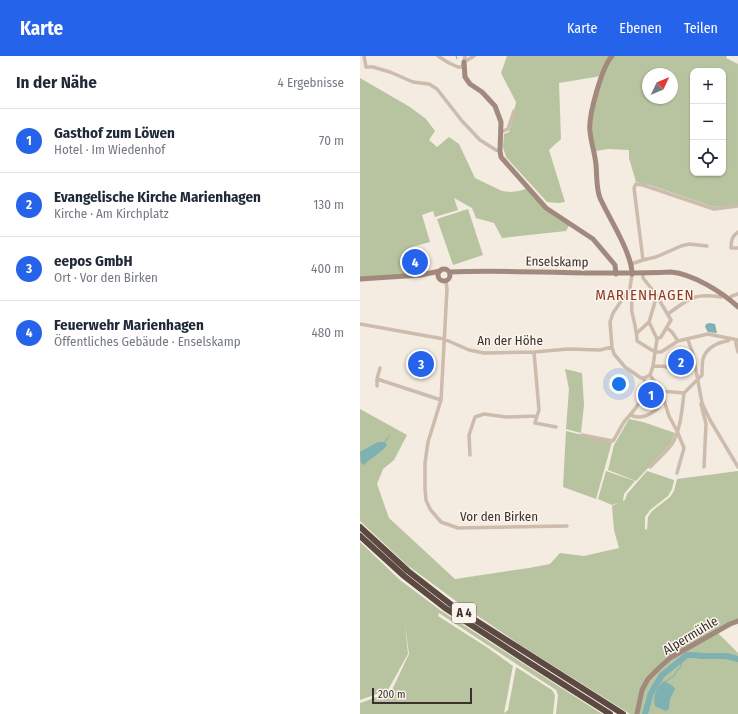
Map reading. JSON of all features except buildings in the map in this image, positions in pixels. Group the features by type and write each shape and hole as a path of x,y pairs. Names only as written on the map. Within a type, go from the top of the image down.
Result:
{"highway":[{"name":"A 4","path":"360,527 408,571 453,606 577,689 610,714"},
{"name":"A 4","path":"360,536 404,576 445,608 528,662 623,714"}],"main road":[{"path":"612,56 602,76 592,110 590,131 595,155 599,196 631,264 632,274"},
{"path":"464,62 465,77 470,84 482,92 495,106 501,122 501,157 546,208 593,239 615,265 616,274"},
{"name":"Enselskamp","path":"360,280 421,275 445,270 448,276"},
{"path":"439,278 438,274 440,271"},
{"name":"Enselskamp","path":"421,275 439,278 441,280 448,276 480,272 616,274 671,272 679,273 729,298 738,307"},
{"name":"Alpermühle","path":"637,714 642,690 648,679 670,658 738,621"}],"street":[{"path":"364,56 366,67 373,67 390,72 413,82 429,84 437,89 462,121 480,140 500,151"},
{"path":"440,57 449,63 462,67 465,56"},
{"path":"464,62 474,56"},
{"path":"501,132 508,129 514,111"},
{"path":"643,260 634,185 643,185 714,209 738,206"},
{"path":"738,232 734,235 731,242 731,248 738,248"},
{"path":"631,264 656,257 689,244 707,246"},
{"path":"643,273 643,278 655,293 671,320 661,337 657,339"},
{"path":"632,274 630,288 637,341 655,352 661,352 678,341 688,340 708,334 737,340 736,343 738,352"},
{"path":"444,339 448,276"},
{"path":"630,288 611,318 612,348 614,354 625,366 641,378 650,375 654,366 657,339 649,322"},
{"path":"637,333 649,322 655,302 655,293"},
{"path":"729,298 738,294"},
{"path":"668,314 685,301 698,295 721,297 723,295"},
{"name":"An der Höhe","path":"360,324 444,339 469,350 484,353 534,352 568,349 600,350 612,348"},
{"path":"667,328 672,332 678,341"},
{"path":"650,467 672,444 681,418 684,392 702,376 703,358 712,347 720,342 728,341 730,338"},
{"name":"Vor den Birken","path":"444,339 441,400 428,442 425,464 426,500 430,509 441,522 458,528 567,526"},
{"path":"688,340 693,354 702,403 701,405 706,424 704,468"},
{"path":"534,352 539,410 536,423 556,427"},
{"path":"654,366 667,367 678,374 688,372"},
{"path":"378,386 377,379 380,368"},
{"path":"650,375 661,392 668,416 677,431 684,448 677,473"},
{"path":"582,434 613,441 621,427 637,408 646,387 644,378"},
{"path":"377,379 441,400"},
{"path":"661,392 684,392"},
{"path":"631,415 635,418 645,416 658,408 662,399"},
{"path":"702,403 710,420 738,467"},
{"path":"470,455 469,435 475,418 484,414 506,417 537,416"}],"green space":[{"path":"507,56 610,56 601,76 559,83 561,139 549,150 565,202 547,202 506,157 503,147 504,134 509,132 516,102 501,73"},
{"path":"615,56 727,56 726,58 738,64 738,205 714,207 650,185 636,182 629,158 629,150 608,149 596,151 592,120 600,86 607,68"},
{"path":"360,78 410,107 426,119 435,131 429,140 437,147 449,137 459,144 475,178 502,191 510,192 526,189 546,210 570,224 566,231 502,238 494,223 476,218 472,208 454,198 458,210 435,217 433,211 422,215 430,242 412,247 405,252 407,274 360,278"},
{"path":"468,209 483,255 453,265 437,219"},
{"path":"565,369 582,373 584,405 581,433 566,429 569,389"},
{"path":"360,409 407,435 394,460 383,469 377,484 389,518 455,579 550,564 560,553 584,556 619,548 614,530 612,506 618,503 612,505 598,499 606,471 635,481 624,494 623,501 625,500 627,494 647,471 674,480 672,489 668,496 650,510 645,517 645,529 647,530 648,517 652,511 670,497 674,491 677,479 738,471 738,623 718,633 738,653 738,714 630,714 522,646 460,604 407,565 360,521"},
{"path":"629,419 643,422 675,433 671,443 636,481 608,470 614,445"},
{"path":"566,431 612,442 596,499 563,487"},
{"path":"360,542 400,580 440,610 602,714 556,714 558,695 556,690 439,613 438,616 513,666 504,713 508,710 516,667 552,690 555,695 553,714 360,714 360,703 391,692 409,654 405,625 408,654 388,690 360,700"}],"water":[{"path":"706,324 715,324 717,333 708,332 705,327"},
{"path":"378,442 385,442 387,445 382,451 364,465 361,463 360,452"},
{"path":"664,681 673,686 675,689 670,699 669,709 666,711 655,706 654,703 656,692"}],"waterway":[{"path":"385,442 389,436"},
{"path":"645,714 651,693 662,675 687,655 726,656 738,659"},
{"path":"665,682 675,675 677,670 680,668 684,657"}],"place":[{"name":"Feuerwehr Marienhagen","path":"415,262"},
{"name":"Evangelische Kirche Marienhagen","path":"681,362"},
{"name":"eepos GmbH","path":"421,364"},
{"name":"Gasthof zum Löwen","path":"651,395"}],"district":[{"name":"MARIENHAGEN","path":"645,295"}]}
